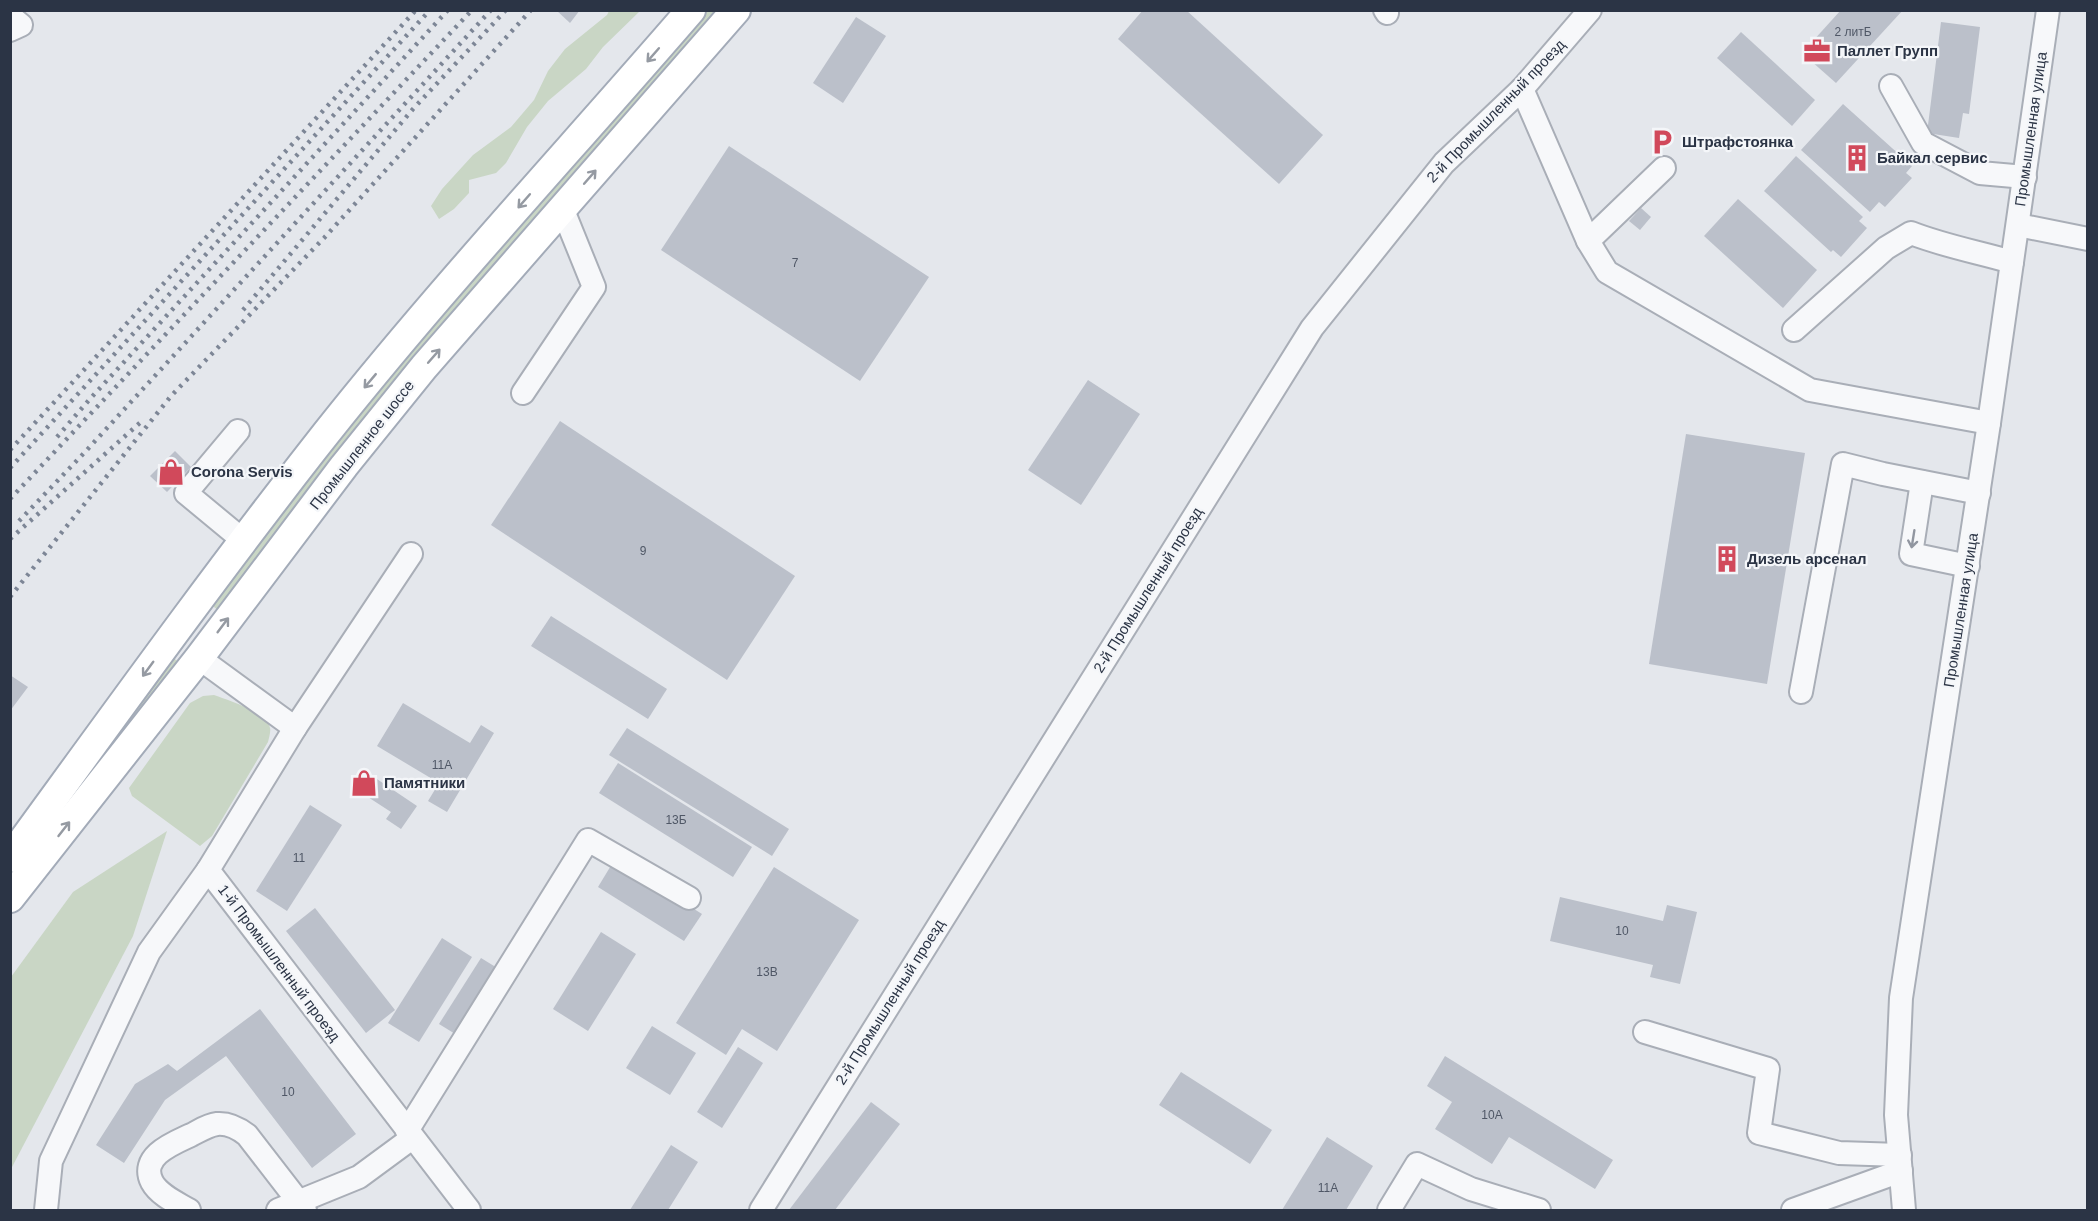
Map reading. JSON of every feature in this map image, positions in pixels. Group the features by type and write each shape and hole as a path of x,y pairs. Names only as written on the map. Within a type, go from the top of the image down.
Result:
{"main road":[{"path":"10,858 172,636 314,448 427,312 691,10"},
{"name":"Промышленное шоссе","path":"10,898 199,658 344,466 409,385 736,10"},
{"path":"172,636 199,658"}],"street":[{"name":"2-й Промышленный проезд","path":"761,1210 1312,328 1444,163 1522,89 1590,10"},
{"name":"Промышленная улица","path":"1904,1210 1896,1115 1902,998 1979,493 2048,10"},
{"path":"10,16 21,25 10,30"},
{"path":"1891,86 1923,143 1980,173 2025,177"},
{"path":"1522,89 1588,241 1607,272 1810,390 1989,423"},
{"path":"1588,241 1664,168"},
{"path":"523,393 594,286 562,208"},
{"path":"2018,225 2088,239"},
{"path":"1794,330 1886,248 1911,233 1933,242 1969,249 2012,262"},
{"path":"238,431 186,493 244,541"},
{"path":"1801,692 1843,464 1979,493"},
{"path":"1923,482 1911,554 1968,566"},
{"name":"1-й Промышленный проезд","path":"411,554 296,728 208,870 409,1135 469,1210"},
{"path":"199,658 296,728"},
{"path":"189,1210 157,1190 149,1174 157,1154 165,1147 214,1124 232,1126 247,1135 294,1208 359,1177 409,1135 588,840 689,898"},
{"path":"46,1210 51,1161 149,952 208,870"},
{"path":"1645,1032 1768,1069 1759,1133 1839,1153 1900,1163"},
{"path":"1793,1210 1900,1163"},
{"path":"1389,1210 1417,1164 1471,1189 1539,1210"}],"green space":[{"path":"609,11 640,11 603,47 586,69 548,101 527,127 506,163 496,173 469,180 469,193 454,209 439,219 431,206 442,189 473,155 511,127 534,100 548,71 565,49"},
{"path":"704,11 723,11 219,611 209,603 316,461"},
{"path":"171,656 181,664 92,773 88,771"},
{"path":"214,695 237,703 262,717 267,722 270,731 268,742 212,836 200,846 132,796 129,788 190,703 203,696"},
{"path":"167,831 133,936 11,1169 11,977 73,892"}],"building":[{"path":"556,10 580,10 570,23"},
{"path":"1143,10 1186,10 1323,135 1279,184 1118,39"},
{"path":"1841,10 1903,10 1836,83 1802,53"},
{"path":"856,17 886,36 843,103 813,83"},
{"path":"1941,22 1980,27 1969,114 1963,113 1959,138 1927,133"},
{"path":"1741,32 1815,100 1792,126 1717,58"},
{"name":"Байкал сервис","path":"1843,104 1912,166 1906,173 1912,178 1885,207 1879,202 1870,212 1801,150"},
{"path":"729,146 929,277 860,381 661,250"},
{"path":"1796,156 1863,217 1859,221 1867,228 1841,257 1833,250 1831,252 1764,191"},
{"path":"1738,199 1817,270 1783,308 1704,236"},
{"path":"1641,208 1651,217 1640,230 1629,221"},
{"path":"1088,380 1140,414 1081,505 1028,470"},
{"path":"560,421 795,576 727,680 491,525"},
{"name":"Дизель арсенал","path":"1686,434 1805,453 1767,684 1649,664"},
{"name":"Corona Servis","path":"175,451 191,467 167,492 150,476"},
{"path":"551,616 667,689 648,719 531,646"},
{"path":"10,675 28,687 10,711"},
{"path":"403,703 470,743 481,725 494,733 447,812 428,801 439,783 377,746"},
{"path":"627,728 789,829 772,856 609,755"},
{"path":"618,763 752,847 733,877 599,793"},
{"path":"365,771 417,806 401,829 386,819 391,812 354,788"},
{"path":"310,805 342,825 287,911 256,891"},
{"path":"615,859 702,914 684,941 598,887"},
{"path":"774,867 859,920 777,1051 742,1029 726,1055 676,1023"},
{"path":"1560,897 1663,921 1667,905 1697,912 1680,984 1650,977 1653,965 1550,941"},
{"path":"315,908 395,1010 366,1033 286,931"},
{"path":"601,932 636,954 588,1031 553,1009"},
{"path":"442,938 472,957 419,1042 388,1023"},
{"path":"481,958 507,974 465,1040 439,1024"},
{"path":"260,1009 356,1134 312,1168 226,1056 165,1100 124,1163 96,1145 135,1084 168,1064 177,1071"},
{"path":"652,1026 696,1053 670,1095 626,1068"},
{"path":"738,1047 763,1063 722,1128 697,1112"},
{"path":"1445,1056 1613,1160 1595,1189 1509,1137 1492,1164 1435,1129 1452,1102 1427,1086"},
{"path":"1181,1072 1272,1130 1250,1164 1159,1105"},
{"path":"871,1102 900,1124 835,1210 789,1210"},
{"path":"1327,1137 1373,1166 1346,1210 1282,1210"},
{"path":"671,1145 698,1162 668,1210 630,1210"}],"railway":[{"path":"10,450 416,10"},
{"path":"10,468 430,10"},
{"path":"57,437 448,10"},
{"path":"10,499 472,10"},
{"path":"19,521 491,10"},
{"path":"243,310 413,109 506,10"},
{"path":"10,597 171,396 324,238 531,10"},
{"path":"10,539 142,421"}],"place":[{"name":"Паллет Групп","path":"1817,51"},
{"name":"Штрафстоянка","path":"1662,142"},
{"name":"Байкал сервис","path":"1857,158"},
{"name":"Corona Servis","path":"171,472"},
{"name":"Дизель арсенал","path":"1727,559"},
{"name":"Памятники","path":"364,783"}]}
